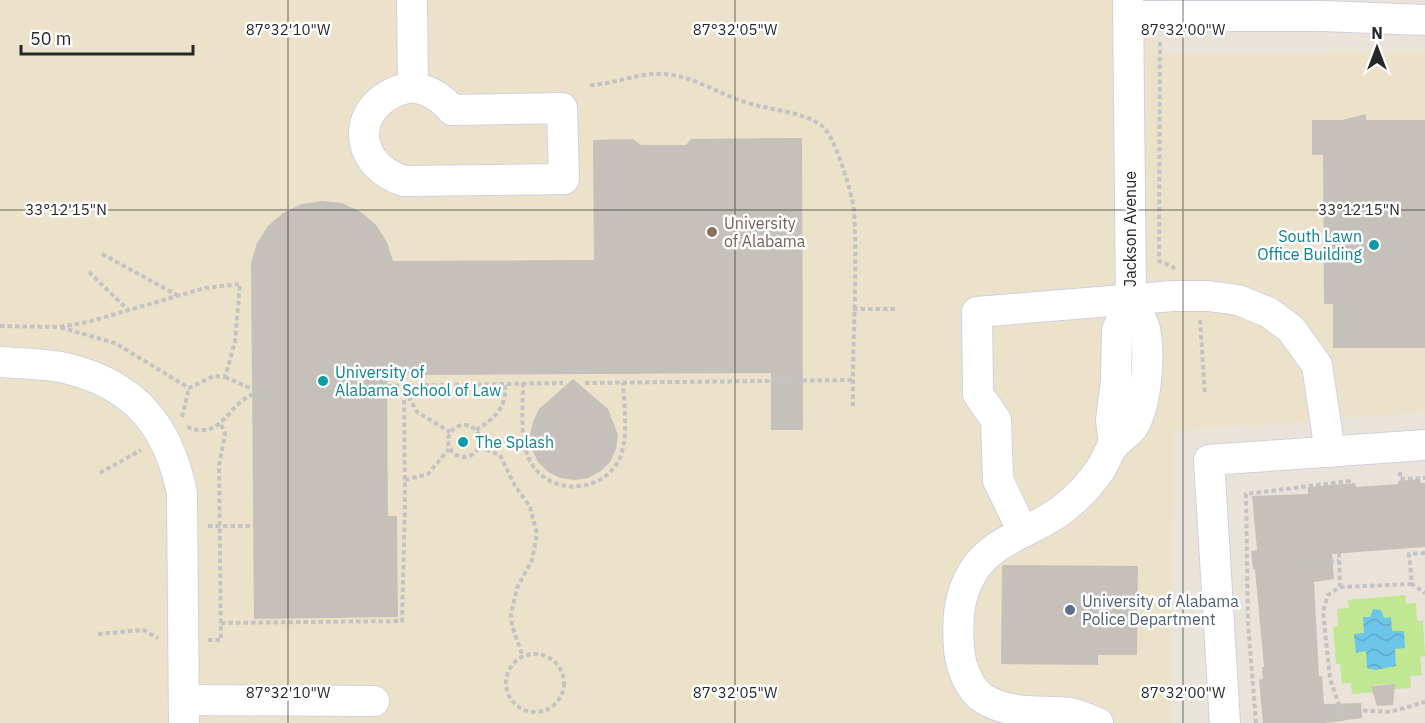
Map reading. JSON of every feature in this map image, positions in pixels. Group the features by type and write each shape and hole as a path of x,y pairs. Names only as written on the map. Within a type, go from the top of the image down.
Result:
{"street":[{"path":"412,0 413,87"},
{"path":"1128,8 1160,17 1268,8 1425,20"},
{"name":"Jackson Avenue","path":"1128,8 1131,301 1190,296 1238,300 1268,312 1292,329 1317,365 1339,462"},
{"path":"413,87 428,90 441,98 452,110 562,108 564,178 404,181 389,176 376,167 367,153 364,138 365,122 372,108 383,96 397,89 413,87"},
{"path":"1023,532 998,480 996,420 978,394 977,312 1131,301 1117,330 1116,381 1111,420 1114,445 1101,468 1081,494 1056,514 997,547 975,568 961,595 957,625 959,654 968,680 983,699 1004,708 1042,718 1071,713 1098,723"},
{"path":"0,362 68,368 109,383 137,402 153,420 175,460 182,493 184,712 374,701"},
{"path":"1225,723 1209,460 1339,462 1425,445"}],"path":[{"path":"1160,17 1160,261 1173,267 1178,274"},
{"path":"590,85 611,84 652,74 677,76 705,84 739,100 810,119 823,126 834,144 854,208 853,406"},
{"path":"102,254 177,295"},
{"path":"89,272 129,311"},
{"path":"0,326 59,327 129,311 205,288 240,284 235,342 225,377"},
{"path":"853,309 895,309"},
{"path":"1199,312 1206,394"},
{"path":"59,327 116,343 189,388"},
{"path":"184,426 183,408 189,388 214,376 225,377 260,392"},
{"path":"585,383 853,380"},
{"path":"523,383 524,438 530,460 544,477 569,487 596,482 605,477 618,462 624,440 623,383"},
{"path":"387,386 563,383"},
{"path":"476,430 500,411 506,398 505,384"},
{"path":"404,386 417,412 450,432"},
{"path":"221,624 402,621 404,386"},
{"path":"461,425 476,430 480,438 479,447 467,457 457,456 449,449 447,439 450,432 461,425"},
{"path":"479,447 500,455 535,521 536,547 532,560 517,588 511,614 512,626 523,657"},
{"path":"405,480 428,474 449,449"},
{"path":"1256,723 1248,623 1246,494 1349,481 1339,462"},
{"path":"1400,466 1400,479 1425,478"},
{"path":"183,527 253,526"},
{"path":"1339,553 1340,587"},
{"path":"1412,584 1409,554 1425,553"},
{"path":"1307,562 1339,561"},
{"path":"1342,723 1340,708 1330,679 1323,611 1328,595 1340,587 1412,584 1425,593"},
{"path":"539,654 553,660 559,666 564,689 561,696 550,707 532,712 516,704 510,696 507,678 515,662 523,657 539,654"},
{"path":"1333,708 1390,712 1425,702"}],"shaded area":[{"name":"University of Alabama","path":"0,0 1155,0 1155,53 1425,51 1425,412 1174,431 1171,723 0,723"}],"green space":[{"path":"1405,595 1406,604 1416,603 1417,621 1423,621 1425,656 1420,657 1422,675 1410,676 1411,688 1394,689 1393,684 1373,685 1373,692 1352,694 1351,683 1342,684 1340,664 1336,664 1333,627 1338,626 1337,609 1349,608 1348,600"}],"water":[{"path":"1373,609 1381,610 1384,618 1391,617 1392,631 1404,631 1405,648 1395,649 1396,666 1375,670 1367,668 1366,651 1356,653 1354,634 1364,633 1363,617 1370,617"}],"building":[{"name":"South Lawn Office Building","path":"1366,114 1366,120 1425,120 1425,348 1333,348 1333,304 1324,304 1323,155 1312,155 1312,120 1342,120"},
{"name":"University of Alabama School of Law","path":"802,138 803,430 771,430 771,373 395,375 395,378 387,378 388,516 397,516 398,617 254,619 251,263 257,243 268,226 283,213 302,204 322,201 342,203 361,212 376,225 387,242 393,261 594,260 593,140 633,139 641,145 686,145 691,139"},
{"path":"573,379 608,409 618,435 616,449 610,462 601,471 588,478 574,480 560,478 548,472 538,462 532,449 530,435 539,409"},
{"path":"1420,479 1421,483 1425,483 1425,547 1332,554 1334,579 1314,582 1319,676 1322,676 1324,704 1361,703 1362,718 1326,723 1263,723 1259,680 1263,679 1262,667 1264,667 1255,569 1253,569 1251,551 1257,550 1252,496 1308,494 1308,487 1355,483 1356,487 1398,484 1398,481"},
{"name":"University of Alabama Police Department","path":"1002,565 1138,566 1137,655 1098,655 1098,665 1001,664"},
{"path":"1395,684 1393,705 1377,706 1371,686"}],"place":[{"name":"University of Alabama","path":"712,232"},
{"name":"South Lawn Office Building","path":"1374,245"},
{"name":"University of Alabama School of Law","path":"323,381"},
{"name":"The Splash","path":"463,442"},
{"name":"University of Alabama Police Department","path":"1070,610"}]}
